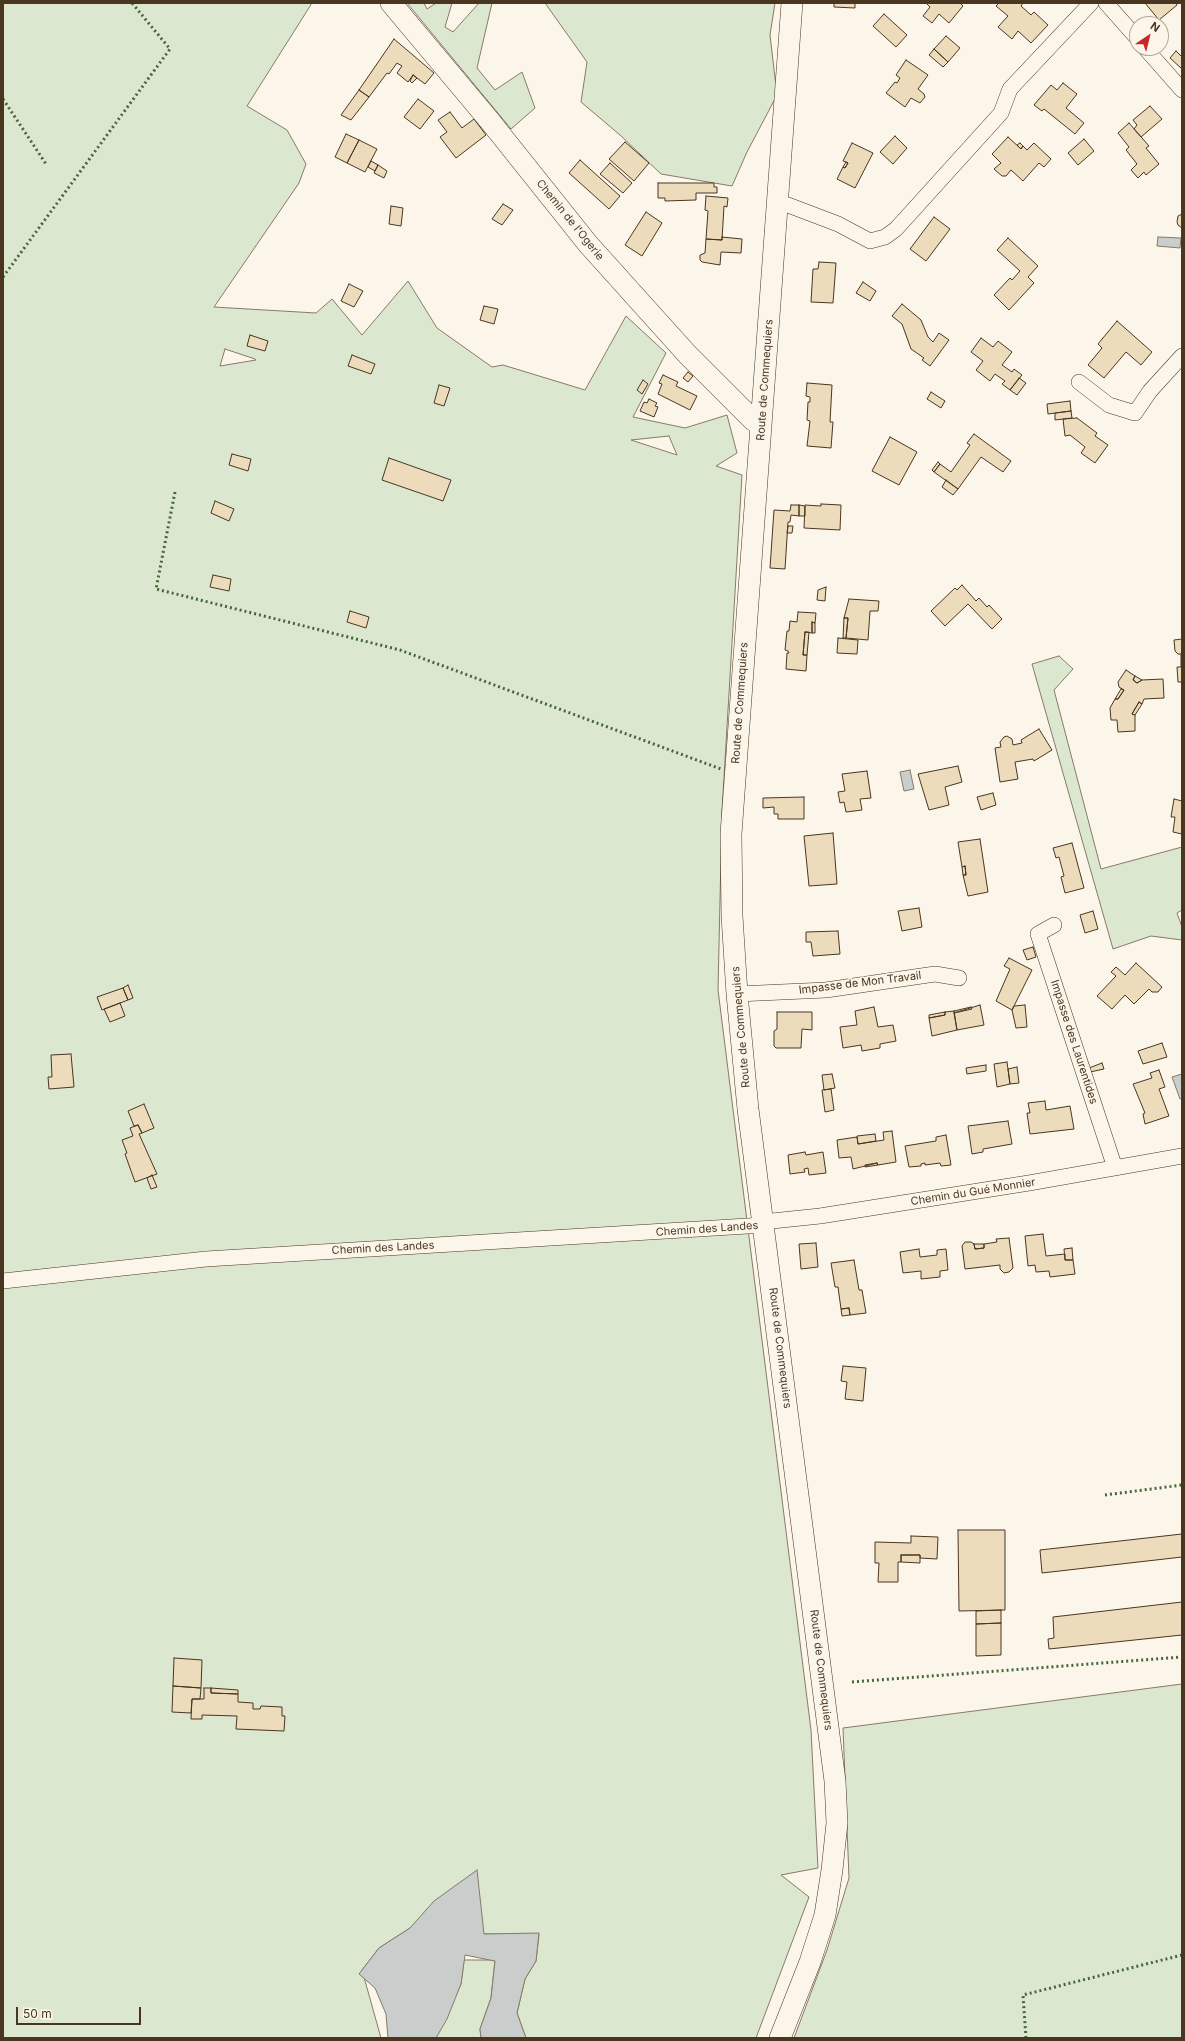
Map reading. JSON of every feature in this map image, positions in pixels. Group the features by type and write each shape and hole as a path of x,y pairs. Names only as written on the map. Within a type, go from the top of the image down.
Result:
{"street":[{"name":"Chemin de l'Ogerie","path":"391,3 489,120 588,244 687,354 753,420 762,424"},
{"name":"Route de Commequiers","path":"780,2038 810,1962 825,1915 837,1823 835,1781 748,1109 737,994 732,916 731,834 792,3"},
{"path":"778,206 788,205 838,224 870,241 885,237 896,229 996,119 1001,113 1010,89 1091,3"},
{"path":"1106,3 1129,29"},
{"path":"1152,56 1182,90"},
{"path":"1079,382 1109,405 1135,413 1150,391 1182,356"},
{"name":"Impasse des Laurentides","path":"1054,925 1038,934 1115,1168"},
{"name":"Impasse de Mon Travail","path":"737,994 826,990 935,974 959,978"},
{"name":"Chemin du Gué Monnier","path":"764,1225 772,1221 820,1216 1182,1156"},
{"name":"Chemin des Landes","path":"3,1280 206,1259 764,1225"}],"green space":[{"path":"3,3 312,3 247,106 287,130 306,164 299,183 214,307 316,313 332,299 362,335 408,281 437,328 492,367 503,365 585,390 626,316 666,353 633,417 685,428 727,415 737,453 716,466 742,475 722,811 718,990 811,1730 818,1868 781,1875 809,1897 756,2038 526,2038 517,2013 525,1979 536,1961 539,1934 484,1934 410,1928 379,1948 362,1970 381,2038 3,2038","holes":["225,349 255,359 256,360 220,366","669,436 677,455 631,440"]},
{"path":"407,3 424,3 427,9 436,3 452,3 445,27 453,32 479,3 492,3 477,68 495,90 522,72 535,108 511,129"},
{"path":"545,3 775,3 770,35 777,95 747,152 732,186 661,174 620,135 581,102 587,62"},
{"path":"1059,656 1073,669 1054,690 1101,869 1182,847 1182,910 1177,913 1182,927 1182,940 1151,936 1113,949 1032,664"},
{"path":"1182,1684 1182,2038 794,2038 827,1950 849,1878 843,1728"},
{"path":"464,1960 495,1960 491,1998 480,2029 481,2038 435,2038 461,1984"}],"shaded area":[{"path":"1158,237 1181,238 1180,248 1157,246"},
{"path":"910,770 914,789 904,791 900,772"},
{"path":"1182,1074 1182,1098 1180,1099 1172,1077"},
{"path":"477,1870 484,1934 539,1933 536,1961 525,1979 517,2013 526,2038 481,2038 480,2029 491,1998 495,1961 465,1955 461,1984 447,2019 436,2038 388,2038 386,2014 375,1988 359,1974 379,1948 410,1928 434,1901"}],"building":[{"path":"834,3 855,3 855,8 834,7"},
{"path":"926,3 960,3 963,6 949,23 939,14 932,23 923,16 930,7"},
{"path":"999,3 1023,3 1021,6 1031,15 1034,12 1048,25 1031,43 1018,31 1012,39 998,27 1008,16 996,6"},
{"path":"1145,3 1176,3 1177,5 1164,16 1156,16"},
{"path":"884,14 907,35 896,47 873,26"},
{"path":"946,36 960,48 948,62 934,49"},
{"path":"394,39 434,73 425,84 413,75 408,82 397,73 402,66 397,63 389,74 387,73 369,97 359,90"},
{"path":"934,49 948,62 943,67 929,55"},
{"path":"1176,51 1182,57 1182,69 1170,58"},
{"path":"906,60 928,75 918,89 924,94 925,97 920,103 911,98 905,107 886,93 895,82 897,83 900,78 896,75"},
{"path":"413,75 417,78 412,83 410,81"},
{"path":"1063,83 1077,94 1066,108 1084,123 1075,134 1044,109 1042,111 1034,105 1051,85 1057,90"},
{"path":"359,90 369,97 351,120 341,115"},
{"path":"418,99 434,111 420,129 404,117"},
{"path":"1150,106 1162,119 1141,137 1134,129 1137,125 1133,120"},
{"path":"450,112 462,128 474,119 486,135 456,158 440,137 447,132 438,120"},
{"path":"1129,123 1149,146 1146,148 1159,164 1146,175 1144,172 1138,178 1131,170 1137,164 1126,150 1129,147 1118,133"},
{"path":"346,134 359,140 347,163 335,157"},
{"path":"895,136 907,148 893,164 880,152"},
{"path":"1008,137 1021,149 1023,146 1027,150 1034,143 1051,159 1044,167 1039,163 1023,181 1011,170 1006,176 1002,176 994,169 1001,163 992,154"},
{"path":"1084,139 1094,151 1078,165 1068,153"},
{"path":"359,140 377,149 365,172 347,163"},
{"path":"625,142 649,163 634,181 609,159"},
{"path":"852,143 873,153 855,188 837,179 843,167 845,168 848,163 843,161"},
{"path":"1020,143 1023,146 1021,149 1017,145"},
{"path":"580,160 620,196 609,209 569,173"},
{"path":"371,161 378,165 375,171 368,167"},
{"path":"846,162 848,163 845,168 843,167"},
{"path":"610,163 632,183 623,193 600,174"},
{"path":"378,165 387,171 384,178 374,173"},
{"path":"658,183 714,183 714,187 717,187 717,193 696,193 696,200 665,201 665,198 658,198"},
{"path":"706,196 728,198 727,207 724,206 722,240 706,239 708,211 705,210"},
{"path":"503,204 513,210 502,225 492,219"},
{"path":"391,206 403,208 401,226 389,224"},
{"path":"646,212 662,223 642,256 625,245"},
{"path":"1182,214 1182,228 1177,222 1178,216"},
{"path":"934,217 950,229 926,261 910,249"},
{"path":"722,237 742,239 741,253 721,252 720,265 702,262 700,260 700,255 705,253 706,239 722,240"},
{"path":"1008,238 1038,266 1028,277 1034,283 1009,310 994,295 1010,278 1012,280 1020,271 997,250"},
{"path":"819,262 836,263 833,303 811,302 813,269 818,269"},
{"path":"863,282 876,291 870,301 856,293"},
{"path":"349,284 363,291 354,307 341,301"},
{"path":"902,304 921,320 928,337 933,342 939,333 949,340 930,366 922,360 924,358 911,349 902,324 892,316"},
{"path":"484,306 498,309 494,324 480,320"},
{"path":"1117,321 1152,352 1141,365 1126,352 1104,378 1088,365 1102,348 1098,344"},
{"path":"250,335 268,341 265,351 247,346"},
{"path":"981,338 993,347 998,341 1012,352 1002,365 1012,372 1014,369 1022,375 1010,390 1002,384 1005,381 995,374 990,381 976,370 983,361 971,352"},
{"path":"352,355 375,364 371,374 348,366"},
{"path":"688,372 693,376 688,382 683,378"},
{"path":"663,375 678,382 676,386 697,396 690,410 658,394 662,384 659,383"},
{"path":"1019,378 1026,383 1017,395 1010,390"},
{"path":"643,380 648,384 642,394 637,390"},
{"path":"807,383 832,385 830,422 833,422 831,448 807,446 810,421 807,420 808,402 810,402 810,397 806,396"},
{"path":"439,385 450,388 444,406 434,403"},
{"path":"931,392 945,401 941,408 927,399"},
{"path":"649,399 657,403 655,406 658,407 654,417 640,411 644,402 647,403"},
{"path":"1070,401 1071,411 1048,414 1047,404"},
{"path":"1071,411 1072,418 1055,420 1055,413"},
{"path":"1077,418 1097,433 1095,436 1108,445 1095,463 1081,453 1085,447 1070,435 1065,436 1063,419"},
{"path":"974,434 1011,461 1003,472 981,457 958,489 934,472 940,464 951,472 970,445 967,443"},
{"path":"890,437 917,452 899,485 872,471"},
{"path":"232,454 251,459 248,471 229,465"},
{"path":"389,458 451,480 443,501 382,480"},
{"path":"938,462 940,464 934,472 932,470"},
{"path":"946,480 958,489 953,495 942,487"},
{"path":"215,501 234,509 229,521 211,513"},
{"path":"821,504 841,505 840,530 804,528 805,505 821,506"},
{"path":"791,505 799,505 799,516 791,515 790,522 788,522 785,569 770,568 774,510 790,511"},
{"path":"799,505 805,506 805,516 799,516"},
{"path":"788,526 793,526 792,533 787,533"},
{"path":"213,575 231,579 229,591 210,587"},
{"path":"962,585 976,601 979,598 987,607 989,605 1002,619 992,629 968,604 945,626 931,611 955,588 957,590"},
{"path":"826,587 825,601 817,600 818,590"},
{"path":"849,599 879,601 878,611 870,611 868,640 846,638 848,618 844,618"},
{"path":"350,611 369,617 366,628 347,622"},
{"path":"798,612 816,613 815,623 812,622 812,633 805,632 803,655 807,655 806,671 786,669 787,653 789,653 785,650 787,631 789,631 790,621 797,622"},
{"path":"844,618 848,618 846,638 843,638"},
{"path":"812,622 815,623 815,633 812,633"},
{"path":"805,632 809,632 807,655 803,655"},
{"path":"838,638 858,640 857,654 837,653"},
{"path":"1182,639 1182,682 1178,682 1177,667 1181,667 1181,654 1178,654 1175,651 1174,640"},
{"path":"1126,670 1135,676 1133,680 1137,683 1142,680 1163,679 1164,698 1144,699 1142,704 1139,702 1132,714 1135,715 1135,731 1118,732 1117,720 1111,720 1110,708 1115,699 1118,699 1124,690 1119,687 1118,682"},
{"path":"1135,676 1142,680 1137,683 1133,680"},
{"path":"1121,689 1124,690 1118,699 1115,699"},
{"path":"1139,702 1142,704 1135,715 1132,714"},
{"path":"1039,729 1052,750 1034,761 1033,759 1015,762 1018,779 1000,782 995,748 1001,747 1000,742 1004,737 1007,736 1012,739 1013,745 1022,743 1021,740"},
{"path":"958,766 962,782 945,787 949,805 929,810 918,774"},
{"path":"867,771 871,798 860,799 862,810 846,812 844,802 840,803 838,792 845,791 842,774"},
{"path":"993,793 996,805 981,810 977,797"},
{"path":"804,797 804,819 778,819 778,814 774,814 774,807 763,808 763,798"},
{"path":"1174,799 1182,801 1182,834 1173,832 1175,817 1171,817"},
{"path":"833,833 837,884 809,886 804,836"},
{"path":"980,839 988,892 968,896 963,875 966,875 965,866 962,867 958,842"},
{"path":"1072,843 1084,888 1065,893 1061,877 1064,876 1059,857 1056,858 1053,848"},
{"path":"965,866 966,875 963,875 962,867"},
{"path":"919,908 922,927 902,931 898,911"},
{"path":"1093,911 1098,929 1085,933 1080,915"},
{"path":"838,931 840,954 813,956 811,942 806,942 806,932"},
{"path":"1033,947 1036,957 1027,960 1023,950"},
{"path":"1009,958 1032,970 1012,1010 996,1001 1010,969 1004,966"},
{"path":"1136,963 1162,987 1158,992 1152,992 1149,989 1134,1004 1125,995 1112,1009 1097,996 1116,976 1111,972 1116,967 1125,975"},
{"path":"128,985 133,998 128,1000 123,988"},
{"path":"123,988 128,1000 102,1010 97,997"},
{"path":"120,1003 125,1016 110,1022 104,1009"},
{"path":"980,1005 984,1025 957,1030 954,1013"},
{"path":"1025,1005 1027,1027 1016,1028 1012,1010 1014,1006"},
{"path":"874,1007 878,1027 893,1025 896,1041 880,1044 880,1048 862,1051 861,1045 843,1048 840,1027 857,1025 855,1011"},
{"path":"971,1007 972,1009 954,1013 954,1011"},
{"path":"954,1011 957,1030 932,1036 929,1018 945,1015 945,1012"},
{"path":"777,1012 812,1012 812,1030 802,1029 801,1048 776,1048 774,1046 774,1031 777,1029"},
{"path":"945,1012 945,1015 929,1018 929,1015"},
{"path":"1162,1043 1167,1057 1143,1064 1138,1051"},
{"path":"71,1054 74,1087 49,1089 48,1077 52,1077 51,1055"},
{"path":"1007,1062 1010,1084 997,1087 994,1064"},
{"path":"1102,1063 1104,1069 1090,1072 1089,1068"},
{"path":"986,1065 986,1071 967,1074 966,1068"},
{"path":"1017,1067 1019,1083 1010,1084 1008,1069"},
{"path":"1159,1070 1165,1087 1159,1089 1169,1116 1145,1124 1143,1114 1145,1113 1133,1084 1152,1078 1150,1073"},
{"path":"832,1074 835,1088 824,1090 822,1075"},
{"path":"831,1089 834,1110 825,1112 822,1090"},
{"path":"1045,1101 1046,1110 1070,1106 1074,1129 1030,1134 1027,1113 1030,1113 1028,1103"},
{"path":"144,1104 154,1128 142,1133 138,1125 134,1126 128,1111"},
{"path":"1008,1121 1012,1144 983,1149 983,1152 972,1154 968,1126"},
{"path":"138,1125 142,1133 139,1134 157,1174 135,1182 125,1154 127,1153 122,1140 133,1136 130,1128"},
{"path":"892,1131 896,1162 878,1165 877,1163 853,1169 851,1157 839,1158 837,1140 857,1137 858,1144 884,1140 883,1132"},
{"path":"875,1134 876,1141 858,1144 857,1136"},
{"path":"946,1135 951,1165 941,1166 940,1163 925,1165 925,1163 921,1164 921,1166 909,1167 905,1146 936,1141 936,1137"},
{"path":"805,1152 806,1155 823,1152 826,1173 809,1175 808,1168 804,1169 805,1172 790,1174 788,1155"},
{"path":"877,1163 878,1165 865,1167 865,1165"},
{"path":"152,1175 157,1187 151,1189 147,1178"},
{"path":"1043,1234 1046,1256 1065,1254 1065,1260 1073,1260 1075,1274 1050,1277 1049,1271 1036,1272 1035,1265 1028,1266 1025,1236"},
{"path":"1009,1238 1013,1268 1009,1272 1004,1273 1000,1269 1000,1265 965,1269 962,1246 965,1242 971,1242 974,1244 975,1249 984,1248 984,1244 997,1242 996,1239"},
{"path":"816,1243 818,1267 801,1269 799,1244"},
{"path":"974,1244 984,1244 984,1248 975,1249"},
{"path":"1072,1248 1073,1260 1065,1260 1064,1249"},
{"path":"919,1249 920,1257 937,1255 937,1250 946,1249 948,1270 940,1271 940,1277 921,1279 921,1271 903,1273 900,1252"},
{"path":"854,1260 859,1290 862,1290 866,1313 850,1315 849,1308 841,1309 838,1287 835,1287 831,1263"},
{"path":"849,1308 850,1315 842,1316 841,1309"},
{"path":"843,1366 866,1368 863,1401 845,1399 847,1382 841,1381"},
{"path":"958,1530 1005,1530 1005,1610 959,1611"},
{"path":"1182,1534 1182,1557 1042,1573 1040,1550"},
{"path":"911,1536 938,1537 937,1559 920,1558 920,1555 901,1555 901,1562 898,1562 898,1582 878,1582 879,1563 875,1563 875,1542 911,1543"},
{"path":"901,1555 920,1555 920,1563 901,1562"},
{"path":"1182,1602 1182,1635 1049,1649 1048,1639 1054,1638 1053,1617"},
{"path":"1001,1610 1001,1623 976,1624 976,1611"},
{"path":"1001,1623 1001,1655 976,1656 976,1624"},
{"path":"174,1658 202,1660 201,1688 173,1686"},
{"path":"173,1686 201,1688 200,1699 192,1699 191,1713 172,1712"},
{"path":"204,1688 211,1688 211,1693 238,1694 238,1702 253,1703 253,1709 260,1709 261,1706 282,1707 282,1716 285,1716 284,1731 236,1729 237,1716 202,1715 202,1719 191,1719 192,1699 204,1699"},
{"path":"211,1688 238,1690 238,1694 211,1693"}],"hedge":[{"path":"3,277 170,49 132,3"},
{"path":"3,99 46,164"},
{"path":"175,492 156,589 400,650 721,769"},
{"path":"1105,1495 1182,1485"},
{"path":"852,1682 1182,1657"},
{"path":"1026,2038 1023,1995 1182,1955"}]}
